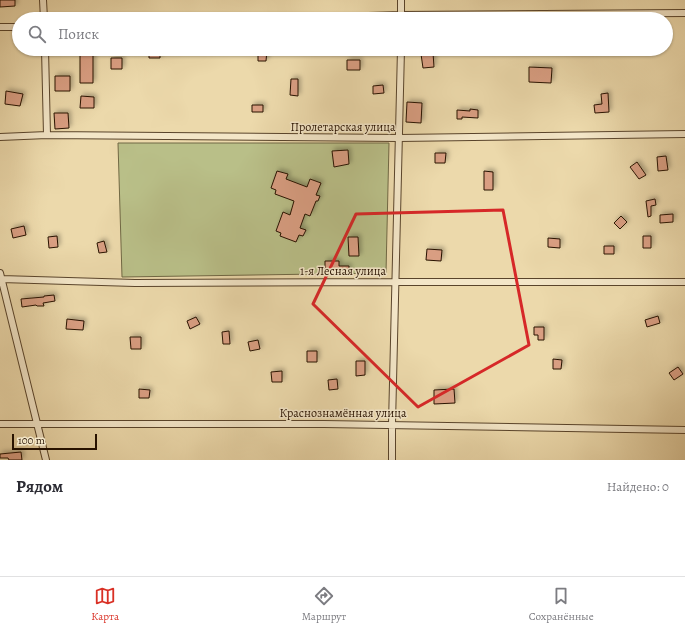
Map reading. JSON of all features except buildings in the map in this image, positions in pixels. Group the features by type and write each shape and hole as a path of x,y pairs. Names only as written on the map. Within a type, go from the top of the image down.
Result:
{"street":[{"path":"43,0 44,12"},
{"path":"401,0 401,12"},
{"path":"673,13 685,13"},
{"path":"0,27 12,27"},
{"path":"45,56 47,135"},
{"path":"392,460 401,56"},
{"name":"Пролетарская улица","path":"0,137 47,135 399,138 685,134"},
{"path":"1,276 46,460"},
{"name":"1-я Лесная улица","path":"1,276 134,283 685,282"},
{"name":"Краснознамённая улица","path":"0,424 392,424 685,430"}],"highlighted area":[{"path":"503,210 529,345 418,407 313,304 356,214"}],"green space":[{"path":"118,143 389,143 386,273 122,277"}]}
